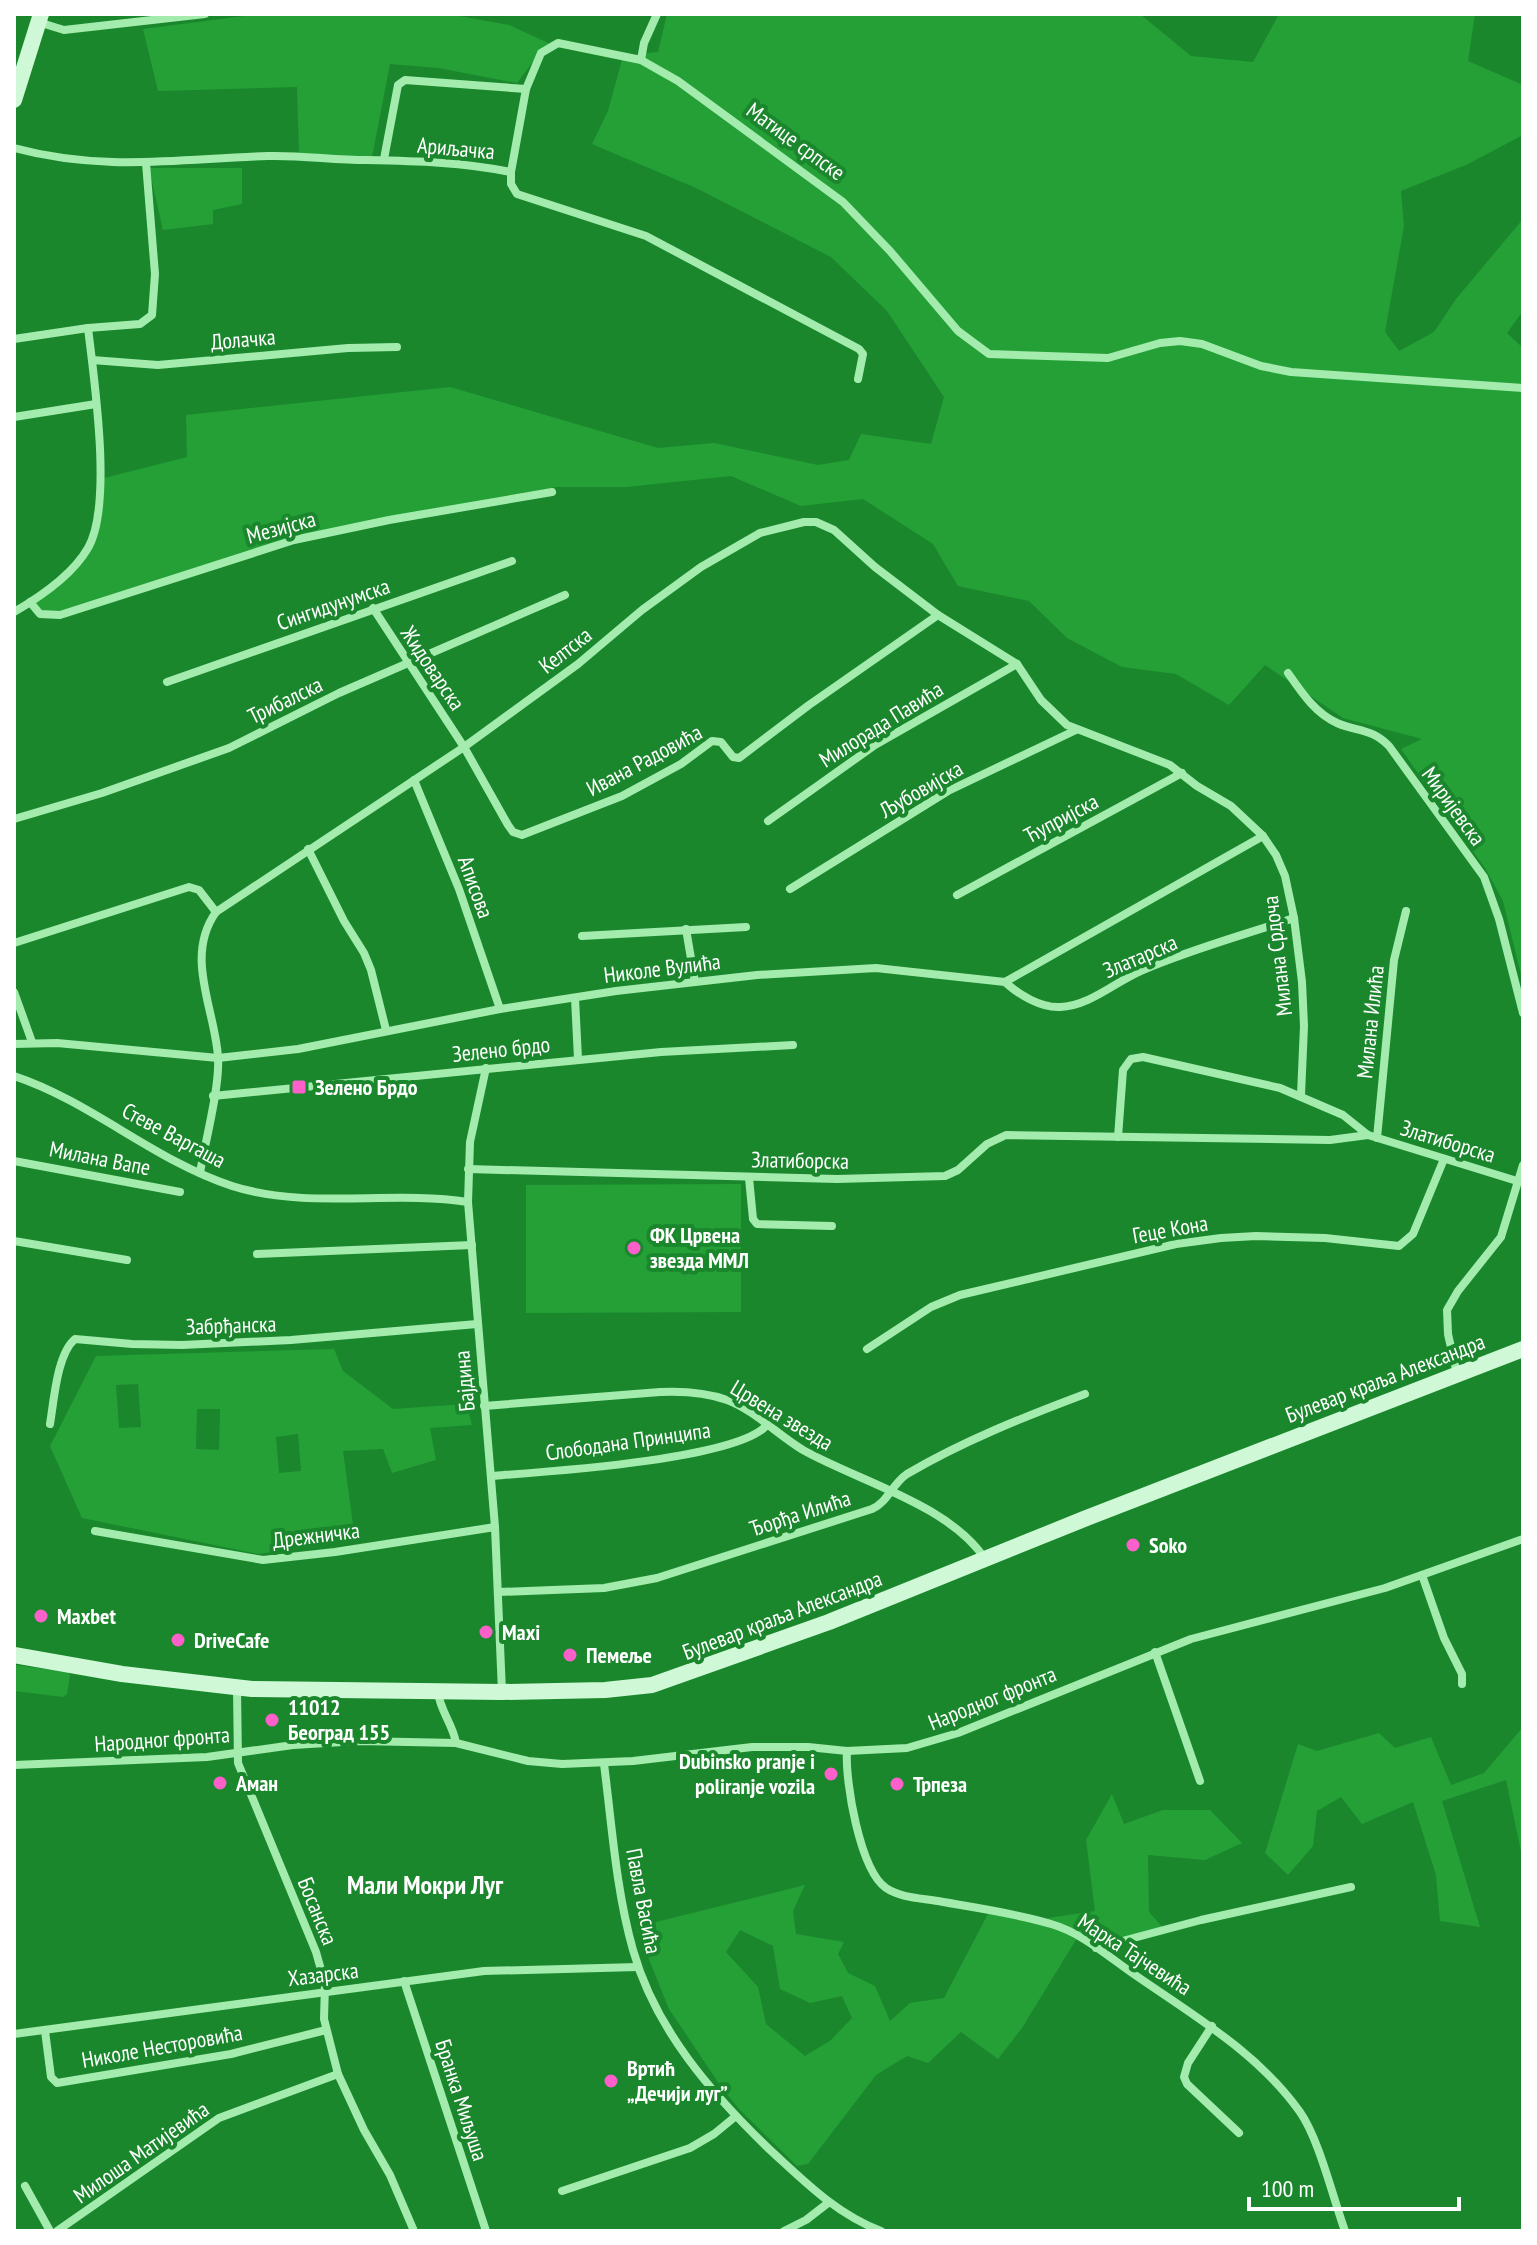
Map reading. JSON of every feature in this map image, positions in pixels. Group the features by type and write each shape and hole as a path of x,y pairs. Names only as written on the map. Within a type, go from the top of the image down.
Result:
{"main road":[{"path":"14,100 39,18"},
{"name":"Булевар краља Александра","path":"14,1655 122,1674 237,1688 502,1692 605,1690 660,1683 829,1622 1457,1375 1521,1354"}],"street":[{"path":"39,18 64,30 205,14"},
{"path":"641,60 644,43 657,14"},
{"name":"Матице српске","path":"511,172 526,89 541,53 558,43 641,60 678,81 843,202 958,331 979,349 998,356 1108,358 1160,343 1180,341 1202,344 1261,366 1291,372 1523,388"},
{"path":"384,159 398,85 405,80 526,89"},
{"name":"Ариљачка","path":"14,148 73,161 146,163 271,156 384,159 484,166 511,172 511,184 517,194 646,236 859,349 863,354 858,379"},
{"path":"14,339 140,324 148,320 154,310 155,274 146,163"},
{"path":"14,612 71,569 85,553 93,536 100,479 88,328"},
{"name":"Долачка","path":"92,360 158,365 348,348 397,347"},
{"path":"14,417 96,404"},
{"name":"Мезијска","path":"30,602 40,614 60,615 294,540 552,492"},
{"name":"Келтска","path":"216,912 464,747 578,664 642,610 701,567 760,533 804,522 826,525 938,615"},
{"name":"Сингидунумска","path":"167,682 512,561"},
{"name":"Трибалска","path":"14,819 102,793 229,748 406,663 565,595"},
{"name":"Жидоварска","path":"373,608 406,663 464,747"},
{"name":"Милана Срдоча","path":"938,615 1017,664 1050,711 1076,730 1155,758 1182,773 1231,806 1263,836 1285,876 1294,918 1304,1026 1301,1095"},
{"name":"Ивана Радовића","path":"464,747 510,829 517,834 526,834 622,796 681,764 712,741 721,742 733,757 739,758 938,615"},
{"name":"Милорада Павића","path":"768,821 875,745 1017,664"},
{"name":"Миријевска","path":"1288,673 1307,699 1325,716 1340,724 1368,731 1389,746 1484,877 1499,919 1523,1013"},
{"name":"Љубовијска","path":"790,889 948,791 1076,730"},
{"name":"Ћупријска","path":"957,895 1182,773"},
{"name":"Аписова","path":"414,780 459,889 500,1009"},
{"path":"1005,982 1263,836"},
{"path":"308,849 344,921 364,953 386,1030"},
{"path":"14,943 189,887 199,890 216,912 206,930 201,965 218,1058 200,1173"},
{"name":"Милана Илића","path":"1372,1136 1394,960 1406,911"},
{"name":"Златарска","path":"1005,982 1039,1003 1051,1007 1069,1006 1083,1002 1142,970 1294,918"},
{"path":"582,936 746,927"},
{"path":"686,929 695,982"},
{"name":"Николе Вулића","path":"32,1042 218,1058 288,1051 500,1009 695,982 802,971 876,968 1005,982"},
{"path":"14,992 32,1042 14,1044"},
{"path":"575,998 578,1059"},
{"name":"Зелено брдо","path":"213,1096 578,1059 793,1045"},
{"name":"Златиборска","path":"1118,1137 1123,1070 1127,1063 1137,1057 1280,1088 1343,1115 1372,1136 1517,1181"},
{"name":"Бајдина","path":"486,1068 472,1129 468,1202 495,1527 502,1692"},
{"name":"Стеве Варгаша","path":"14,1076 75,1101 200,1173 234,1187 294,1198 377,1196 468,1202"},
{"name":"Златиборска","path":"468,1169 749,1178 945,1176 958,1170 987,1144 1006,1135 1330,1140 1372,1136"},
{"name":"Геце Кона","path":"867,1349 931,1307 960,1295 1176,1244 1256,1236 1325,1238 1399,1246 1413,1234 1444,1159"},
{"name":"Милана Вапе","path":"14,1161 180,1192"},
{"path":"1457,1375 1448,1334 1447,1310 1458,1291 1501,1237 1523,1165"},
{"path":"749,1178 753,1219 757,1224 832,1226"},
{"path":"14,1241 127,1260"},
{"path":"257,1254 472,1245"},
{"name":"Забрђанска","path":"50,1424 63,1360 68,1346 78,1338 143,1345 194,1344 291,1340 477,1324"},
{"name":"Црвена звезда","path":"484,1406 679,1391 729,1401 827,1463 891,1490 964,1535 985,1560"},
{"name":"Ђорђа Илића","path":"499,1592 604,1588 657,1578 877,1507 906,1475 1019,1419 1085,1394"},
{"name":"Слободана Принципа","path":"491,1476 663,1458 751,1437 766,1426"},
{"name":"Дрежничка","path":"95,1531 263,1560 495,1527"},
{"name":"Народног фронта","path":"14,1765 124,1762 359,1741 456,1743 528,1761 604,1764 752,1747 885,1750 929,1743 1155,1652 1203,1636 1339,1601 1523,1539"},
{"path":"1422,1575 1444,1638 1462,1674 1462,1684"},
{"path":"1155,1652 1200,1781"},
{"name":"Босанска","path":"237,1688 237,1752 247,1787 316,1952 325,1984 323,2004 326,2030 338,2074 364,2130 390,2175 414,2231"},
{"path":"438,1692 441,1710 452,1727 456,1743"},
{"name":"Марка Тајчевића","path":"847,1751 848,1782 861,1838 872,1873 888,1889 899,1895 1052,1924 1096,1948 1212,2026 1241,2050 1300,2111 1313,2137 1345,2231"},
{"name":"Павла Васића","path":"604,1764 621,1892 638,1967 686,2057 736,2116 828,2203 878,2231"},
{"path":"1096,1948 1351,1887"},
{"name":"Хазарска","path":"14,2034 484,1971 638,1967"},
{"name":"Бранка Миљуша","path":"404,1981 486,2231"},
{"path":"1212,2026 1188,2063 1184,2077 1187,2084 1239,2133"},
{"name":"Николе Несторовића","path":"45,2031 51,2077 57,2083 231,2054 326,2030"},
{"name":"Милоша Матијевића","path":"57,2231 219,2118 338,2074"},
{"path":"562,2191 690,2148 736,2116"},
{"path":"25,2186 50,2231"},
{"path":"784,2231 806,2220 828,2203"}],"green space":[{"path":"260,14 448,14 509,25 555,46 538,55 517,83 438,68 390,64 372,157 299,154 297,87 158,91 143,29"},
{"path":"667,14 1140,14 1191,56 1253,62 1279,14 1475,14 1468,61 1523,85 1523,135 1468,164 1401,191 1404,226 1385,332 1399,351 1434,332 1456,299 1523,219 1523,311 1507,333 1523,348 1523,983 1503,901 1485,868 1401,749 1422,739 1343,718 1265,665 1229,705 1176,674 1122,667 1067,638 1029,601 958,586 933,544 863,499 801,506 731,476 627,487 556,487 329,533 48,616 30,602 58,581 89,547 100,479 187,457 186,415 450,387 658,448 714,443 818,465 849,460 861,434 931,444 944,397 887,311 831,257 696,188 592,144 608,111 623,56 658,52"},
{"path":"149,168 242,168 242,204 213,210 213,224 163,230"},
{"name":"ФК Црвена звезда ММЛ","path":"741,1184 741,1312 526,1313 526,1185"},
{"path":"334,1349 343,1371 393,1409 466,1404 472,1425 430,1428 436,1460 392,1473 383,1449 343,1451 355,1539 258,1554 82,1518 50,1446 96,1356","holes":["138,1384 141,1427 119,1428 116,1385","197,1409 220,1409 219,1450 196,1449","298,1434 301,1471 279,1473 276,1437"]},
{"path":"15,1665 68,1672 67,1694 63,1697 14,1691"},
{"path":"1523,1727 1523,1861 1506,1780 1442,1801 1480,1927 1440,1921 1436,1875 1413,1802 1362,1824 1341,1797 1317,1811 1313,1846 1288,1875 1265,1853 1298,1744 1317,1751 1379,1733 1395,1748 1431,1737 1451,1785 1484,1773"},
{"path":"1112,1794 1124,1824 1163,1810 1210,1810 1242,1843 1205,1860 1148,1855 1149,1912 1166,1931 1096,1948 1077,1938 1022,2028 998,2059 961,2032 928,2063 907,2056 876,2075 808,2164 797,2166 722,2088 669,2009 636,1927 805,1885 793,1911 796,1934 844,1942 838,1954 848,1973 875,1986 890,2021 910,2003 944,1998 990,1910 1035,1920 1095,1911 1086,1840","holes":["740,1930 773,1946 780,1989 810,2003 842,1996 852,2018 831,2040 805,2056 766,2024 758,1987 726,1952"]}],"place":[{"name":"Зелено Брдо","path":"299,1087"},
{"name":"ФК Црвена звезда ММЛ","path":"634,1248"},
{"name":"Soko","path":"1133,1545"},
{"name":"Maxbet","path":"41,1616"},
{"name":"Maxi","path":"486,1632"},
{"name":"DriveCafe","path":"178,1640"},
{"name":"Пемеље","path":"570,1655"},
{"name":"11012 Београд 155","path":"272,1720"},
{"name":"Dubinsko pranje i poliranje vozila","path":"831,1774"},
{"name":"Аман","path":"220,1783"},
{"name":"Трпеза","path":"897,1784"},
{"name":"Вртић „Дечији луг”","path":"611,2081"}],"district":[{"name":"Мали Мокри Луг","path":"425,1885"}]}
